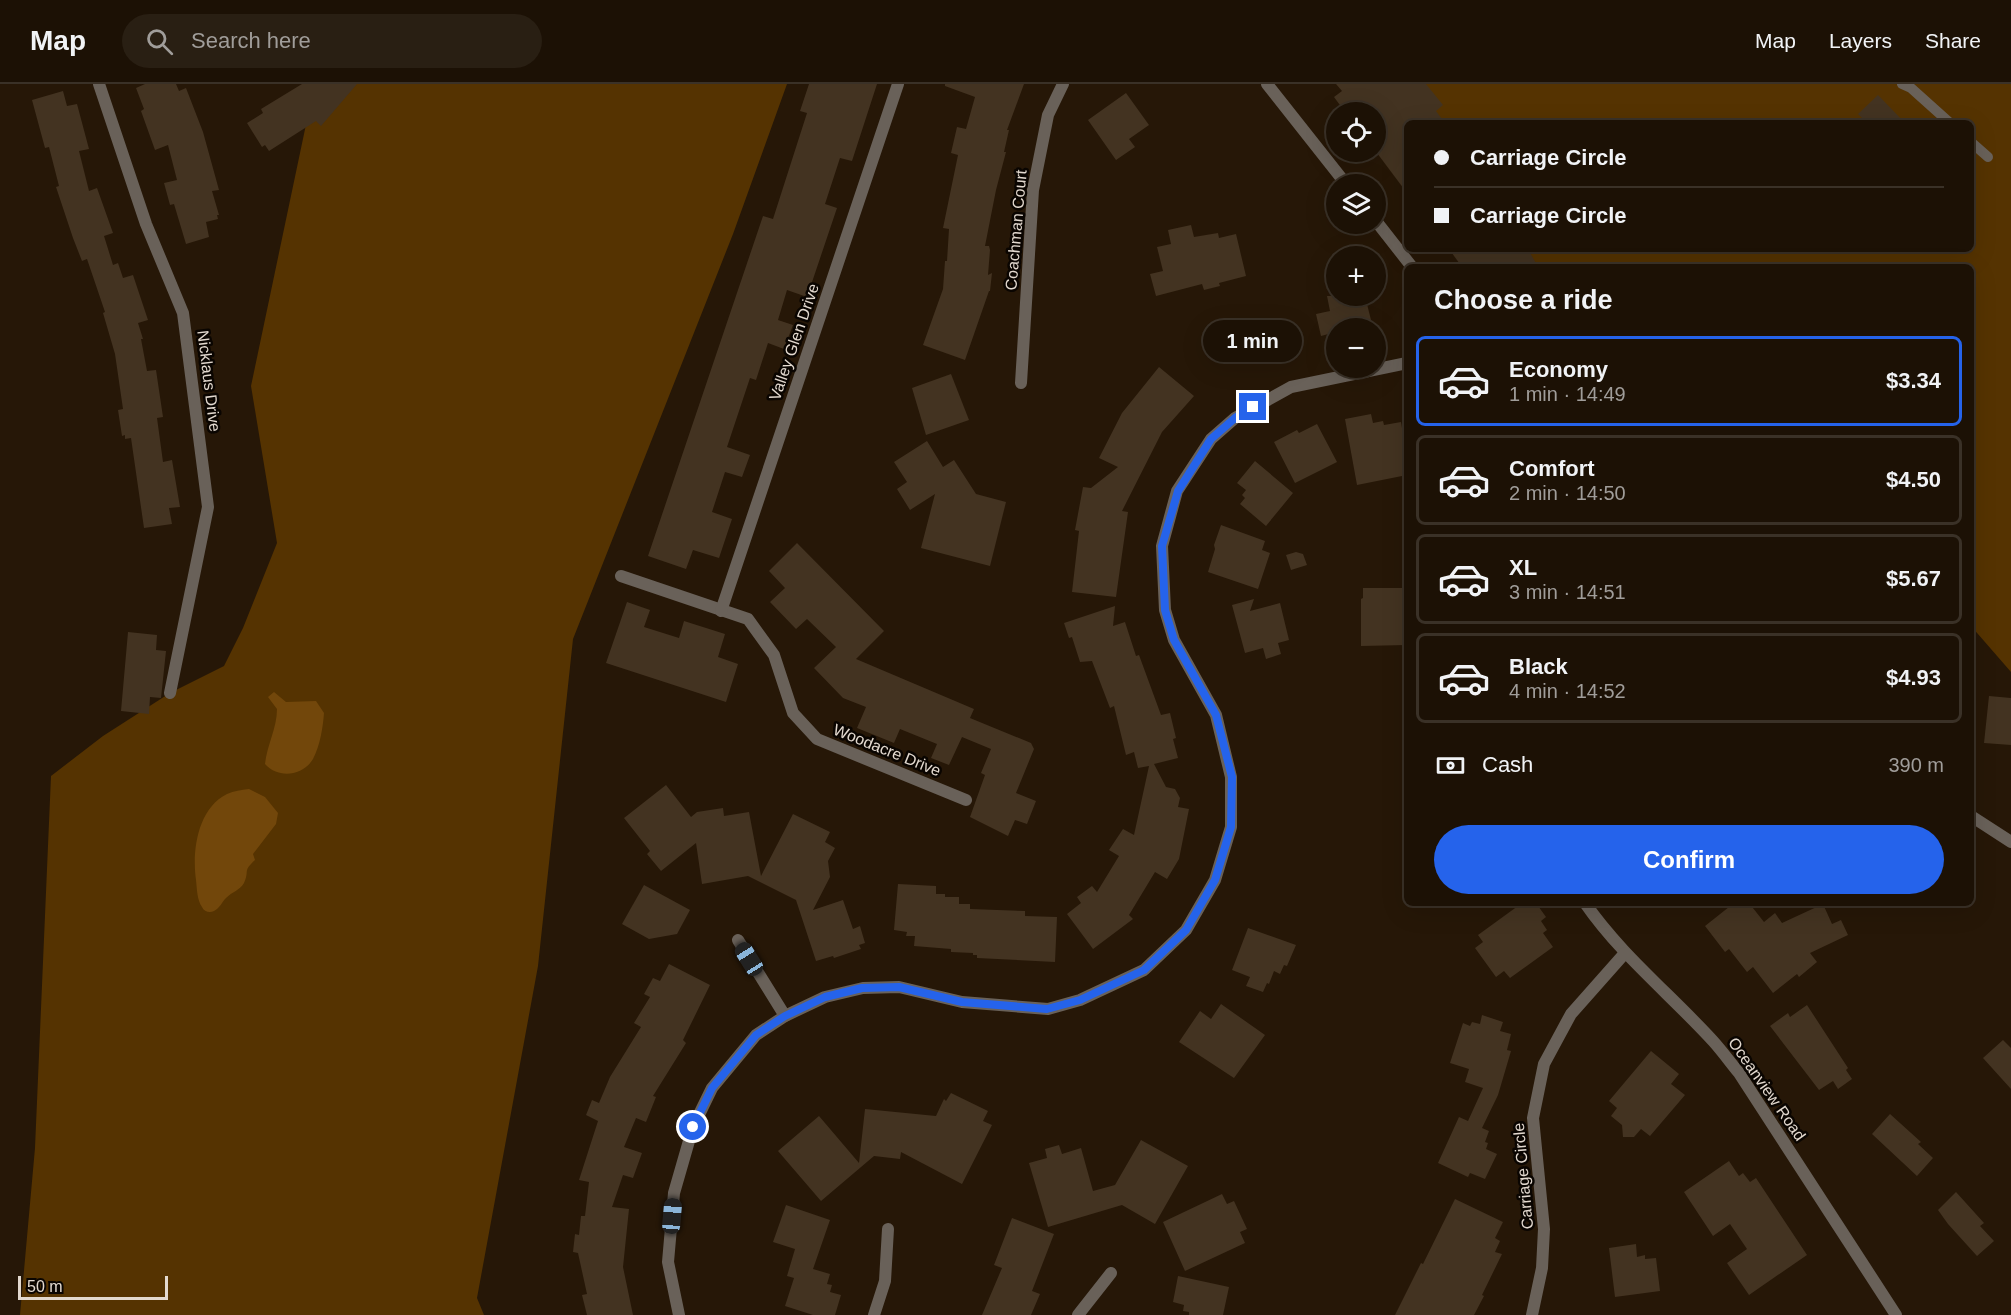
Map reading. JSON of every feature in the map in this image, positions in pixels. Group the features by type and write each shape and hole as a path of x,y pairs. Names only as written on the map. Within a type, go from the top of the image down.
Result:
{"street":[{"name":"Nicklaus Drive","path":"99,84 146,224 183,313 208,507 170,693"},
{"name":"Valley Glen Drive","path":"721,611 898,84"},
{"name":"Coachman Court","path":"1021,383 1033,190 1048,115 1063,84"},
{"path":"1267,84 1338,174"},
{"path":"1386,234 1410,264"},
{"path":"679,1315 668,1262 674,1193 693,1127 712,1088 756,1035 785,1016 825,997 862,988 899,987 962,1002 1047,1009 1080,1000 1144,970 1186,930 1215,880 1231,827 1232,777 1216,715 1174,640 1165,610 1162,546 1178,491 1211,439 1235,418 1291,387 1404,364"},
{"name":"Woodacre Drive","path":"621,576 748,619 774,655 793,713 817,740 966,800"},
{"path":"1974,818 2011,842"},
{"name":"Oceanview Road","path":"1587,906 1601,926 1713,1041 1739,1073 1896,1315"},
{"path":"738,940 785,1016"},
{"name":"Carriage Circle","path":"1532,1315 1542,1268 1544,1229 1533,1118 1544,1064 1571,1014 1626,953"},
{"path":"874,1315 885,1281 888,1229"},
{"path":"1078,1315 1112,1273"}],"lane":[{"path":"1902,84 1911,88 1947,120"},
{"path":"1974,145 1989,158"}],"shaded area":[{"path":"320,84 787,84 733,234 573,639 538,966 477,1298 484,1315 20,1315 35,1148 51,776 103,736 170,693 224,666 243,628 277,543 251,386 308,115"},
{"path":"1370,84 2011,84 2011,672 1974,629 1974,264 1513,264 1503,252 1974,252 1974,120 1404,120"},
{"path":"274,692 286,702 316,701 324,713 321,736 313,759 303,769 290,774 277,772 265,764 277,716 277,709 268,697"},
{"path":"249,789 265,797 278,813 276,824 253,854 255,860 247,869 246,879 242,885 216,910 207,912 198,898 195,869 196,844 203,820 217,801 227,794"}],"building":[{"path":"145,84 176,84 179,91 186,88 203,132 219,190 212,191 219,215 217,215 218,219 206,222 209,237 186,244 174,204 170,205 164,183 177,180 168,145 155,150 141,111 144,109 136,88"},
{"path":"302,84 357,84 321,126 316,121 269,151 265,145 262,147 247,123 263,113 261,109"},
{"path":"809,84 877,84 852,161 840,158 825,204 837,208 807,297 787,290 778,320 793,325 784,349 768,343 756,380 750,378 727,447 750,455 742,477 725,472 712,512 732,519 719,558 693,550 686,569 648,556 763,216 773,219 807,113 800,111"},
{"path":"945,84 1024,84 1007,130 1009,130 1004,152 1006,152 985,246 989,246 990,250 988,275 992,273 990,291 965,360 923,345 943,289 949,229 943,228 958,155 951,153 957,127 966,129 975,97 945,86"},
{"path":"1336,84 1426,84 1443,105 1436,111 1443,120 1404,120 1404,189 1384,162 1386,162 1386,102 1338,102 1334,97 1342,91"},
{"path":"63,91 67,106 77,104 89,149 79,151 89,191 97,188 113,233 104,236 113,265 118,263 123,278 133,275 148,320 138,323 143,339 141,339 147,371 156,370 163,417 157,418 163,462 172,460 180,507 169,508 172,524 144,528 131,438 125,439 125,435 122,436 118,410 123,409 115,354 103,313 105,312 87,259 82,261 73,238 56,187 59,186 49,147 45,148 32,100"},
{"path":"1126,93 1149,125 1129,139 1135,147 1116,160 1088,120"},
{"path":"1878,95 1902,120 1864,120 1858,114"},
{"path":"1191,225 1194,237 1218,233 1219,238 1236,234 1246,276 1219,283 1220,286 1204,290 1202,284 1156,296 1150,274 1163,271 1157,247 1171,244 1168,230"},
{"path":"1451,252 1530,252 1536,264 1460,264"},
{"path":"1329,306 1368,306 1370,318 1326,318 1326,335 1321,336 1316,314 1330,311"},
{"path":"1159,367 1194,396 1162,432 1122,511 1128,512 1116,597 1072,592 1079,531 1075,530 1083,487 1091,488 1118,467 1099,458 1122,413"},
{"path":"951,374 969,420 926,435 912,388"},
{"path":"1371,414 1373,423 1383,421 1384,425 1401,422 1404,440 1404,476 1357,485 1345,419"},
{"path":"1317,424 1337,462 1295,483 1274,442 1297,430 1299,433"},
{"path":"927,441 943,467 954,460 976,494 1006,502 990,566 921,548 935,494 910,510 897,489 907,482 894,462"},
{"path":"1255,461 1293,493 1266,526 1240,504 1245,498 1242,495 1246,490 1237,483"},
{"path":"1221,525 1265,541 1262,550 1270,553 1258,589 1208,572"},
{"path":"797,543 884,631 856,659 974,709 970,718 1031,743 1034,749 1016,793 1036,801 1027,824 1015,820 1008,836 970,817 985,775 981,773 991,749 962,737 949,765 931,758 937,744 900,729 894,743 857,728 866,707 843,698 814,668 836,647 807,619 796,629 770,602 785,588 769,571"},
{"path":"1296,552 1303,554 1307,565 1291,570 1286,555"},
{"path":"1363,588 1404,588 1404,645 1361,646 1361,599"},
{"path":"1254,599 1250,611 1280,603 1289,640 1278,643 1281,654 1266,659 1263,648 1245,653 1232,605"},
{"path":"627,602 650,610 644,627 679,638 684,621 725,634 718,657 738,664 726,702 606,663"},
{"path":"1115,606 1113,626 1125,622 1136,656 1139,655 1161,715 1170,713 1178,758 1154,764 1166,787 1175,789 1180,798 1178,807 1189,809 1179,859 1167,879 1155,872 1129,915 1133,919 1093,949 1067,914 1081,903 1077,897 1092,886 1097,892 1119,856 1109,850 1123,829 1134,835 1149,766 1138,768 1134,752 1126,755 1114,706 1110,708 1092,661 1080,662 1072,637 1069,638 1064,623"},
{"path":"128,632 157,635 156,650 166,651 161,698 150,697 149,714 121,711"},
{"path":"1989,696 2011,698 2011,745 1984,743"},
{"path":"666,785 691,817 697,812 723,808 724,816 749,812 761,876 793,814 830,832 825,842 835,848 828,861 830,877 813,910 843,900 853,929 860,926 865,943 859,945 861,949 816,961 796,900 748,876 702,884 696,843 661,871 647,854 650,851 624,818"},
{"path":"898,884 936,886 936,894 945,894 945,897 959,897 959,904 970,904 970,909 1025,911 1025,916 1057,917 1055,962 977,958 977,955 973,953 914,946 915,936 906,936 907,932 894,930"},
{"path":"644,885 690,910 677,934 649,939 622,924"},
{"path":"1518,906 1538,906 1546,917 1541,921 1547,930 1543,933 1553,947 1510,978 1504,971 1496,977 1475,948 1483,942 1478,935"},
{"path":"1730,906 1751,906 1764,922 1775,913 1782,923 1819,906 1824,906 1832,924 1841,920 1848,935 1810,953 1817,962 1799,977 1797,974 1773,993 1753,967 1747,972 1729,949 1725,952 1705,926"},
{"path":"1248,928 1296,945 1287,966 1284,965 1280,974 1274,971 1263,992 1246,986 1250,977 1232,970"},
{"path":"669,964 710,985 683,1040 686,1043 653,1096 656,1097 646,1122 636,1118 624,1147 642,1153 633,1178 623,1175 612,1207 629,1209 623,1267 633,1315 587,1315 582,1295 587,1294 578,1253 573,1252 575,1234 579,1235 581,1216 585,1216 589,1182 579,1180 598,1121 586,1115 592,1100 599,1103 610,1077 641,1027 634,1023 650,997 644,994 653,978 660,981"},
{"path":"1221,1004 1265,1035 1234,1078 1179,1042 1200,1011 1211,1019"},
{"path":"1807,1005 1848,1068 1846,1070 1852,1079 1838,1089 1833,1081 1819,1090 1770,1026 1788,1013 1790,1017"},
{"path":"1482,1015 1503,1022 1500,1031 1511,1034 1507,1050 1511,1051 1498,1095 1482,1128 1489,1131 1485,1142 1488,1143 1486,1149 1497,1154 1485,1179 1470,1173 1468,1177 1438,1163 1459,1117 1468,1121 1483,1088 1465,1082 1469,1069 1450,1063 1463,1023 1470,1026 1472,1022 1480,1024"},
{"path":"2003,1040 2011,1048 2011,1089 1983,1058"},
{"path":"1651,1051 1679,1074 1671,1084 1685,1095 1650,1136 1641,1129 1634,1137 1623,1137 1622,1125 1611,1116 1617,1108 1609,1101"},
{"path":"951,1093 988,1111 983,1121 992,1125 962,1184 901,1152 900,1159 874,1156 821,1201 778,1151 819,1116 859,1163 865,1109 936,1116 944,1099 946,1101"},
{"path":"1890,1114 1921,1142 1918,1144 1933,1158 1917,1176 1872,1134"},
{"path":"1141,1140 1188,1166 1155,1224 1122,1205 1048,1227 1029,1163 1047,1158 1045,1149 1059,1145 1062,1154 1081,1148 1093,1191 1115,1185"},
{"path":"1729,1161 1739,1176 1743,1173 1750,1182 1756,1178 1807,1255 1749,1295 1727,1263 1747,1249 1730,1224 1713,1236 1684,1192"},
{"path":"1956,1192 1984,1223 1980,1226 1994,1241 1977,1256 1938,1210"},
{"path":"1222,1194 1227,1204 1234,1201 1247,1229 1240,1232 1245,1243 1185,1271 1163,1222"},
{"path":"1455,1199 1503,1222 1495,1238 1500,1241 1495,1252 1502,1254 1482,1295 1484,1296 1474,1315 1395,1315 1421,1263 1423,1264"},
{"path":"786,1205 830,1220 813,1269 830,1274 827,1284 832,1285 830,1292 841,1295 835,1315 813,1315 785,1306 794,1278 787,1276 795,1249 773,1242"},
{"path":"1012,1218 1054,1234 1032,1291 1040,1294 1031,1315 982,1315 1002,1268 994,1265"},
{"path":"1636,1244 1637,1257 1645,1255 1645,1259 1656,1258 1660,1291 1615,1297 1609,1248"},
{"path":"1178,1276 1229,1287 1223,1315 1189,1315 1189,1312 1183,1311 1184,1305 1173,1302"}],"route":[{"path":"693,1127 712,1088 756,1035 785,1016 825,997 862,988 899,987 962,1002 1047,1009 1080,1000 1144,970 1186,930 1215,880 1231,827 1232,777 1216,715 1174,640 1165,610 1162,546 1178,491 1211,439 1235,418 1253,407"}]}
